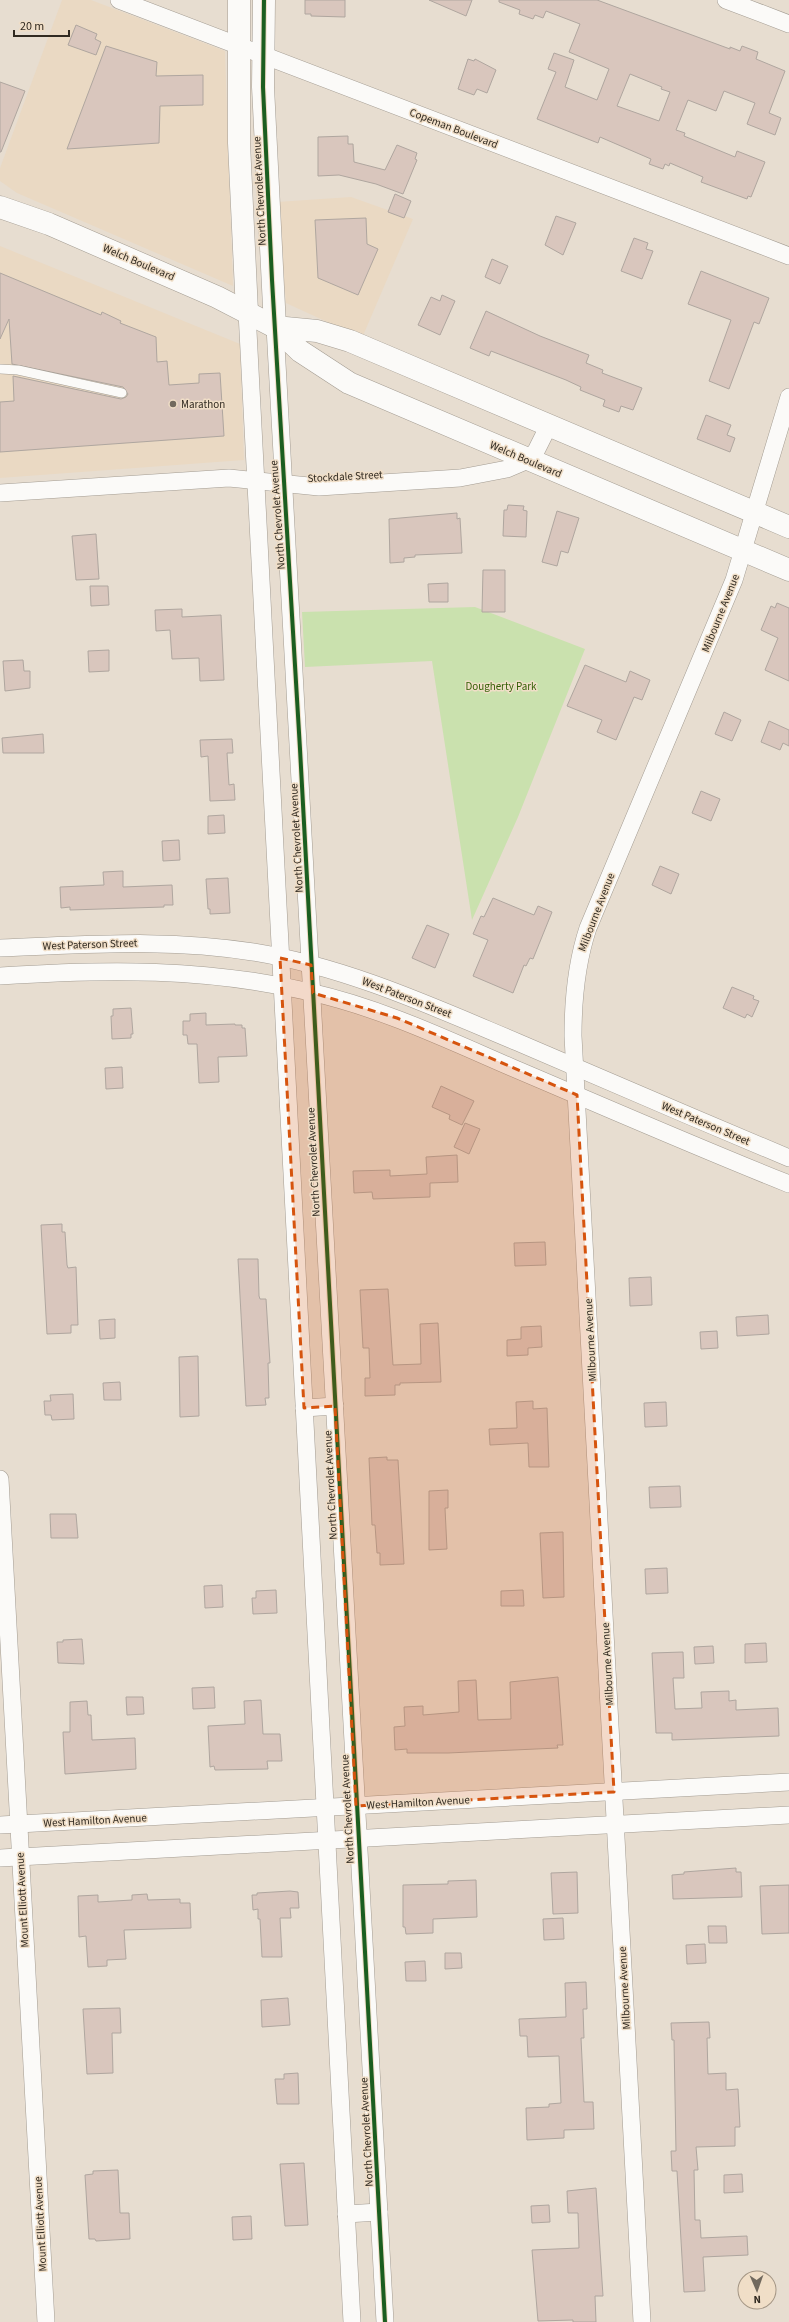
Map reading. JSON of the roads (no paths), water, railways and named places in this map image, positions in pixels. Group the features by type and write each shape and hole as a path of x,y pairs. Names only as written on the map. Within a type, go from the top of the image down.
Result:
{"main road":[{"name":"North Chevrolet Avenue","path":"239,0 239,142 247,312"},
{"name":"North Chevrolet Avenue","path":"264,0 263,54 275,327"},
{"name":"Welch Boulevard","path":"0,207 49,224 122,255 247,312 275,327 300,351 349,383 789,570"},
{"name":"Welch Boulevard","path":"275,327 312,330 350,341 789,527"}],"street":[{"name":"Copeman Boulevard","path":"119,0 789,256"},
{"path":"726,0 789,24"},
{"name":"North Chevrolet Avenue","path":"247,312 352,2322"},
{"name":"North Chevrolet Avenue","path":"275,327 312,965 356,1806 385,2322"},
{"name":"Milbourne Avenue","path":"642,2322 575,1067 574,998 578,966 584,940 731,587 744,551 789,397"},
{"path":"528,460 536,451 549,425"},
{"name":"Stockdale Street","path":"0,493 229,478 319,487 456,478 507,469 528,460"},
{"name":"West Paterson Street","path":"0,948 145,942 214,947 312,965 394,991 789,1158"},
{"path":"0,976 144,970 210,974 282,986 313,993 397,1018 789,1184"},
{"path":"304,1408 335,1406"},
{"name":"Mount Elliott Avenue","path":"0,1478 46,2322"},
{"name":"West Hamilton Avenue","path":"0,1825 789,1782"},
{"path":"0,1858 789,1815"},
{"path":"346,2214 379,2212"}],"lane":[{"path":"0,369 18,370 122,393"}],"place":[{"name":"Marathon","path":"173,404"}],"park label":[{"name":"Dougherty Park","path":"501,686"}]}
